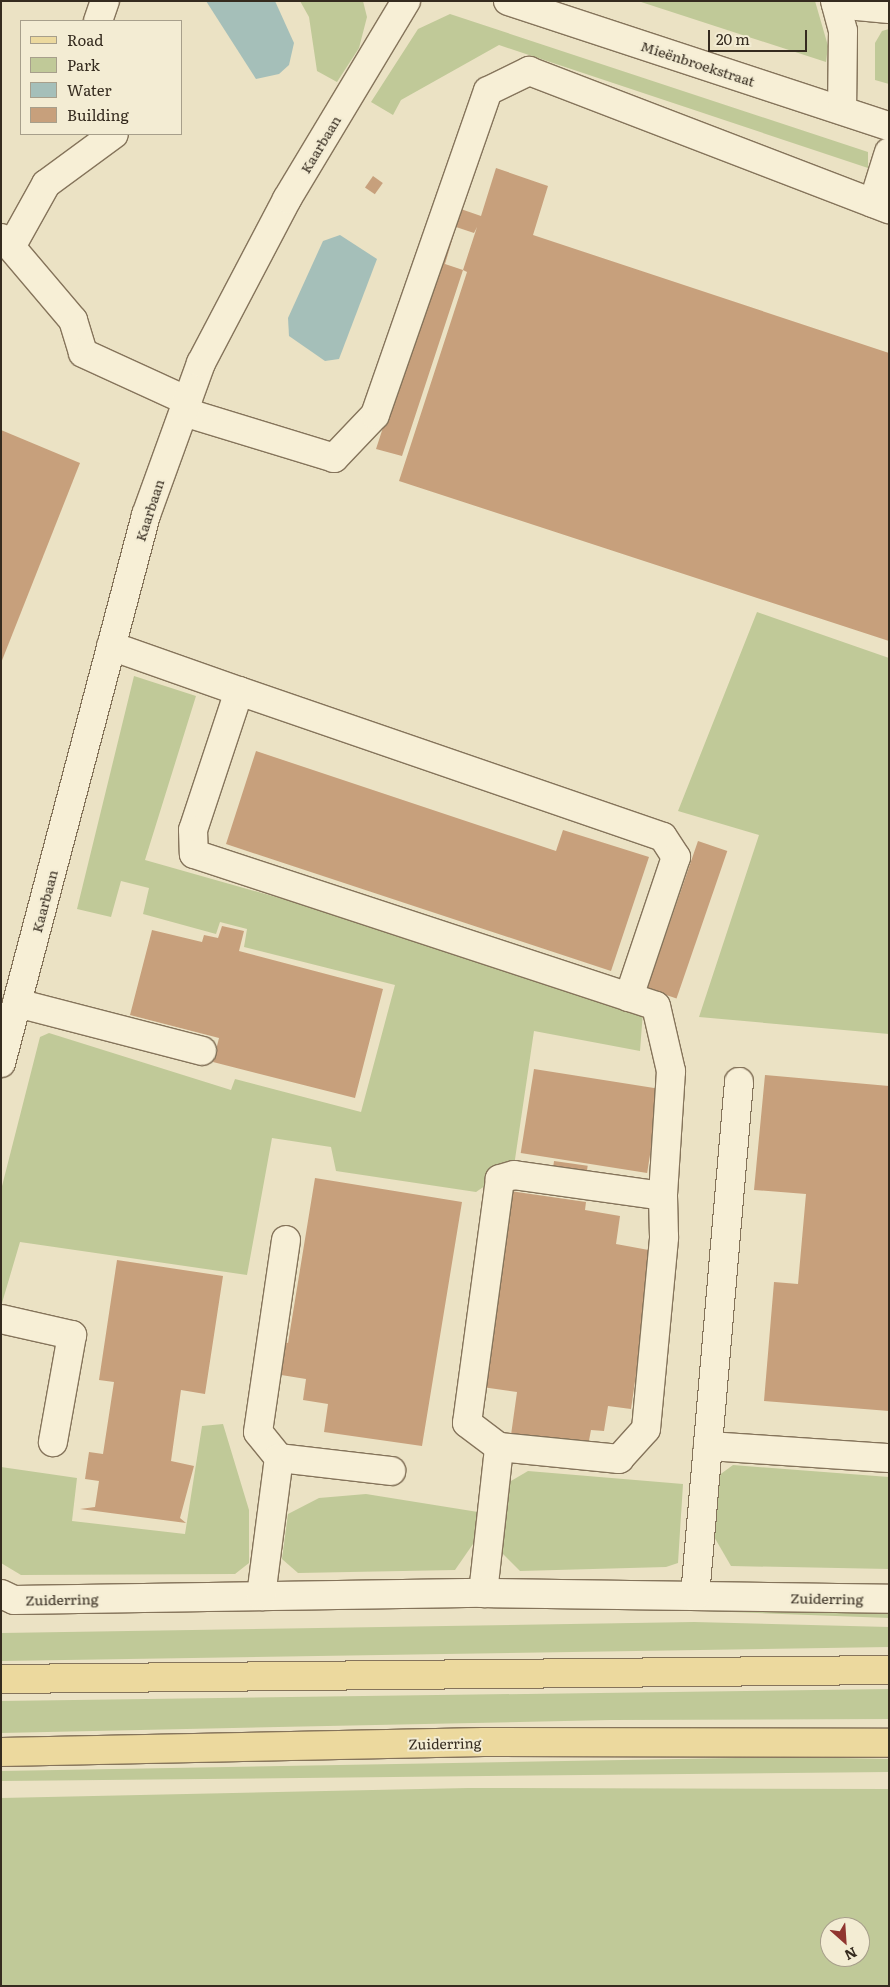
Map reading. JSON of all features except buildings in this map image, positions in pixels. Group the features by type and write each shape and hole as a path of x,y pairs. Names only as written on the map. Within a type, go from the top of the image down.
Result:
{"main road":[{"path":"1,1679 889,1670"},
{"name":"Zuiderring","path":"1,1752 484,1742 889,1743"}],"street":[{"path":"98,20 105,1"},
{"name":"Kaarbaan","path":"1,1063 146,515 201,363 287,199 406,1"},
{"name":"Mieënbroekstraat","path":"508,1 889,126"},
{"path":"842,110 843,30 835,3 889,9"},
{"path":"113,135 46,184 6,242 73,320 83,353 186,406 334,458 375,415 488,91 529,71 881,206 889,152"},
{"path":"111,646 663,837 676,857 629,997"},
{"path":"239,691 193,830 194,854 656,1006 671,1071 663,1196 664,1237 646,1429 619,1459 499,1447 467,1423 500,1179 514,1175 663,1196"},
{"path":"17,1003 202,1051"},
{"path":"695,1596 739,1082"},
{"path":"286,1240 258,1432 279,1458 391,1471"},
{"path":"1,1319 72,1335 53,1442"},
{"path":"708,1446 889,1458"},
{"path":"483,1594 499,1447"},
{"path":"261,1596 279,1458"},
{"name":"Zuiderring","path":"8,1597 483,1594 889,1599"}],"green space":[{"path":"300,1 363,1 367,17 359,48 337,82 317,71 309,17"},
{"path":"638,1 815,1 828,46 826,62"},
{"path":"450,14 868,152 868,168 499,45 401,100 393,115 371,102 418,29"},
{"path":"889,29 889,84 875,80 875,43 882,31"},
{"path":"757,612 889,658 889,1034 699,1017 759,835 678,811"},
{"path":"134,676 196,696 145,860 470,952 643,1011 640,1051 534,1031 514,1166 476,1192 336,1171 331,1147 272,1138 247,1275 20,1242 2,1303 1,1190 40,1037 49,1033 231,1090 235,1079 361,1112 395,985 244,947 247,929 220,922 216,934 143,914 149,888 121,881 111,917 77,909"},
{"path":"223,1424 249,1510 249,1563 235,1574 21,1575 1,1563 1,1467 77,1478 72,1521 185,1534 202,1426"},
{"path":"733,1465 889,1477 889,1569 731,1566 713,1535 718,1476"},
{"path":"528,1471 683,1484 678,1563 666,1567 520,1571 500,1551 504,1485"},
{"path":"366,1494 478,1512 473,1544 455,1570 298,1573 282,1559 288,1514 319,1498"},
{"path":"889,1607 889,1618 627,1608"},
{"path":"694,1622 889,1627 889,1647 1,1661 1,1633"},
{"path":"889,1689 889,1719 610,1720 1,1733 1,1701"},
{"path":"790,1757 889,1759 889,1772 1,1781 1,1771"},
{"path":"468,1788 889,1789 889,1986 1,1986 1,1798"}],"water":[{"path":"206,1 275,1 294,43 289,65 279,74 256,79"},
{"path":"340,235 377,259 339,359 325,361 289,336 288,318 323,241"}]}
